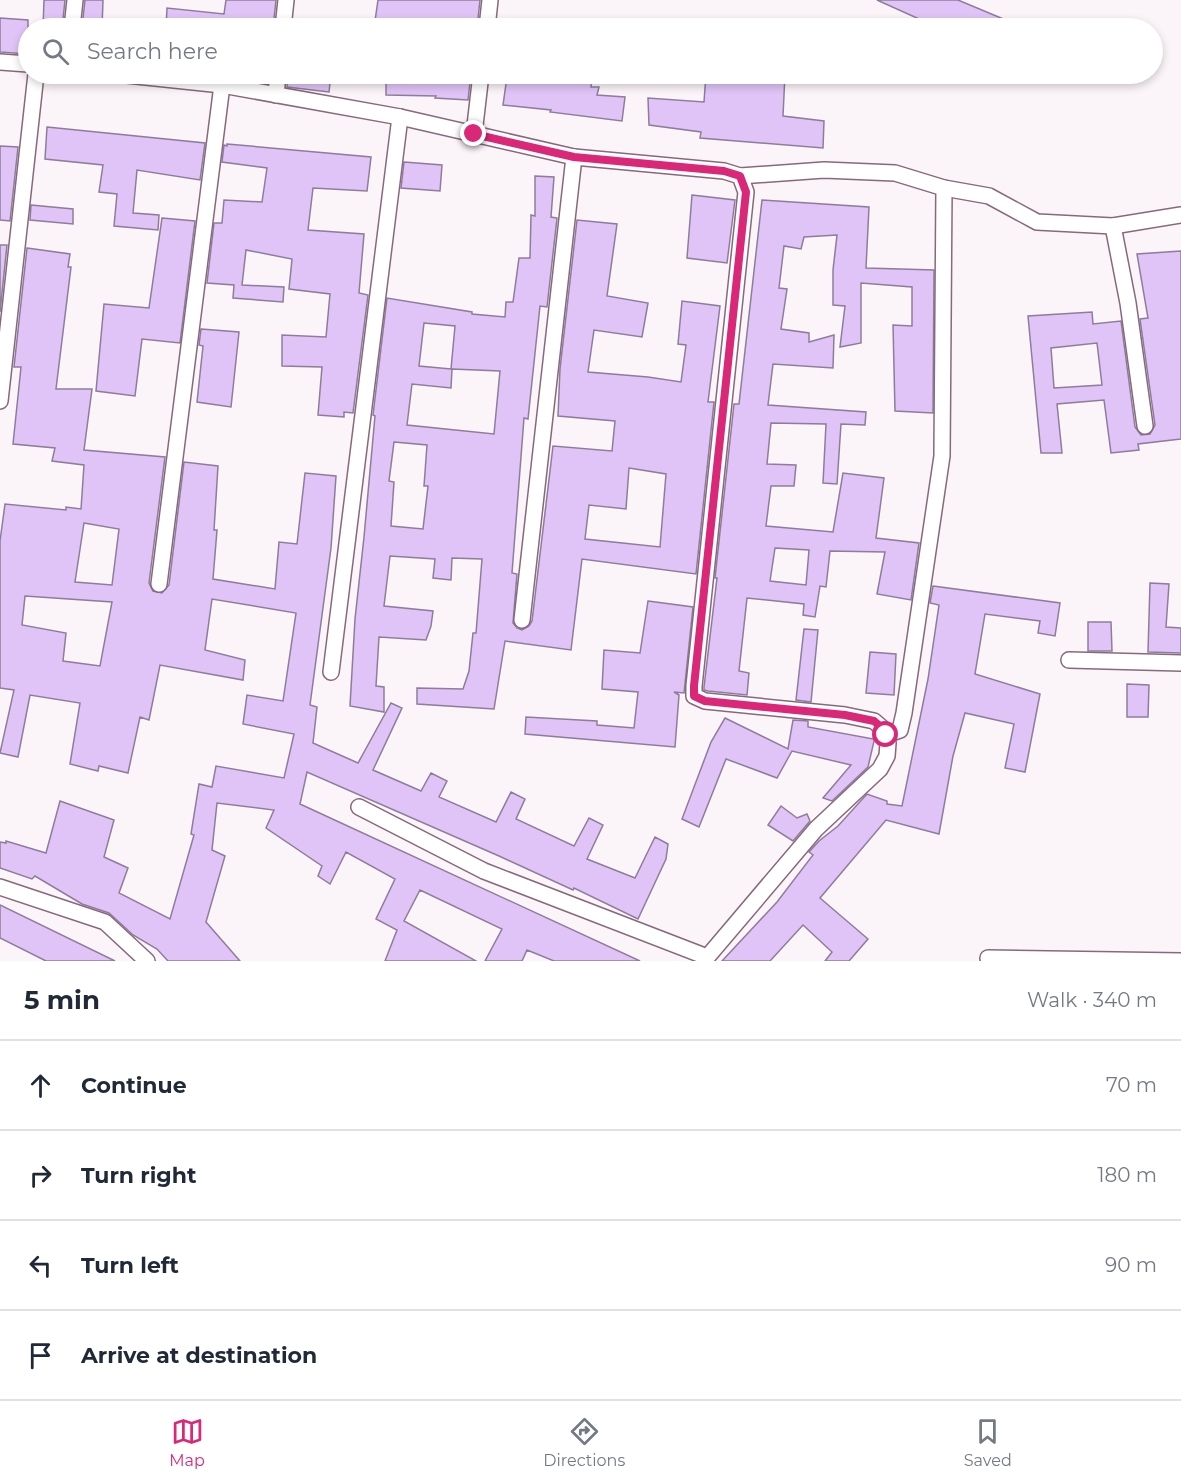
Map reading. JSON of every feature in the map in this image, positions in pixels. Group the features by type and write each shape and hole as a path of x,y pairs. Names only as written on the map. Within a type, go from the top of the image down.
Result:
{"street":[{"path":"73,18 75,0"},
{"path":"284,18 286,0"},
{"path":"488,18 490,0"},
{"path":"0,62 18,63"},
{"path":"0,400 35,84"},
{"path":"212,84 400,117 574,157 724,171 740,176 824,170 895,173 944,188 989,196 1037,222 1113,225 1181,215"},
{"path":"276,95 277,84"},
{"path":"474,134 480,84"},
{"path":"159,584 222,85"},
{"path":"331,672 400,117"},
{"path":"522,620 574,157"},
{"path":"359,807 484,871 705,959 816,829 880,769 887,756 888,743 881,727 874,721 845,715 705,701 694,696 746,192 740,176"},
{"path":"886,735 900,730 904,712 942,456 944,188"},
{"path":"1113,225 1128,303 1145,426"},
{"path":"1069,660 1181,663"},
{"path":"0,887 105,922 147,961"},
{"path":"988,958 1181,961"}],"building":[{"path":"44,0 65,0 63,18 43,18"},
{"path":"85,0 103,0 102,18 83,18"},
{"path":"226,0 276,0 274,18 166,18 167,8 224,14"},
{"path":"378,0 480,0 478,18 375,18"},
{"path":"877,0 958,0 1001,18 917,18"},
{"path":"0,18 18,19 18,53 0,52"},
{"path":"287,84 330,84 329,92 287,87"},
{"path":"386,84 470,84 468,100 435,98 436,96 386,95"},
{"path":"506,84 591,84 591,87 599,87 597,95 625,97 622,121 503,105"},
{"path":"705,84 785,84 783,116 824,121 823,148 700,138 701,132 649,125 648,98 704,102"},
{"path":"47,127 205,143 200,180 137,170 133,213 159,215 158,230 114,226 117,194 99,192 103,165 45,159"},
{"path":"227,144 371,157 367,191 313,188 308,230 364,234 359,293 368,295 353,413 344,412 344,417 318,415 322,367 282,366 282,335 326,337 330,294 289,289 292,259 246,250 242,285 284,287 283,302 233,298 234,285 207,283 214,223 222,223 224,200 262,202 267,168 222,162 224,145 227,146"},
{"path":"0,146 18,147 10,221 0,220"},
{"path":"404,162 442,165 440,191 401,188"},
{"path":"535,176 554,177 551,217 557,218 547,307 540,306 528,419 524,418 512,573 517,574 513,623 522,630 532,621 553,446 612,451 615,421 558,416 560,369 577,220 617,224 607,296 648,303 642,337 594,330 588,372 681,382 686,345 678,344 682,301 720,306 708,402 714,402 696,574 582,559 571,650 505,641 494,709 417,704 417,688 463,689 469,671 473,633 476,633 482,559 452,558 451,580 433,578 435,559 390,556 384,606 433,611 431,626 426,640 379,637 376,686 384,687 384,712 350,706 355,619 375,416 373,415 387,298 472,312 472,314 505,317 506,302 513,302 519,258 530,258 531,215 535,216","holes":["424,323 455,326 451,369 419,366","452,369 500,371 494,434 407,425 412,384 451,388","394,442 427,445 424,486 428,486 423,529 391,526 394,482 389,481","629,468 666,474 660,547 585,539 589,505 626,509"]},
{"path":"692,195 735,200 727,263 687,258"},
{"path":"762,200 869,207 866,268 934,270 933,413 895,411 893,325 912,326 912,287 861,283 861,343 840,347 845,306 833,305 833,270 837,235 804,237 801,249 784,246 779,288 787,289 781,329 809,333 809,342 834,335 833,368 773,364 768,405 866,412 865,425 841,424 837,484 823,483 826,424 771,423 767,464 796,465 794,486 771,486 766,526 833,532 843,473 884,478 876,538 919,543 911,600 877,594 885,552 830,551 826,587 820,586 815,617 803,615 804,604 747,598 739,671 749,673 747,695 704,690 734,404 739,404","holes":["775,548 809,550 806,585 770,581"]},
{"path":"31,205 73,209 73,224 30,220"},
{"path":"162,218 195,221 180,343 142,339 135,396 96,391 104,304 149,308"},
{"path":"0,245 7,245 0,312"},
{"path":"27,248 70,254 68,267 71,267 56,389 92,389 84,450 165,457 149,583 153,591 162,593 169,585 184,462 218,466 214,530 217,530 213,579 275,589 279,542 297,544 305,473 336,476 331,548 310,705 317,707 313,743 358,763 391,703 402,708 373,770 421,791 431,773 447,781 439,797 496,822 511,792 525,799 516,819 574,846 589,818 603,825 587,859 635,878 655,837 668,844 666,859 638,919 574,888 573,890 307,772 300,804 640,961 554,961 527,950 522,961 485,961 502,929 420,890 404,921 476,961 385,961 397,930 376,919 395,879 346,852 330,884 318,876 322,866 266,828 274,810 217,803 212,850 225,856 206,922 240,961 168,961 157,949 133,935 109,913 82,904 35,876 32,879 0,868 0,842 6,843 6,841 46,853 60,801 114,820 104,857 128,868 119,893 170,919 194,835 191,834 199,784 212,787 216,766 284,778 294,734 243,724 247,695 283,701 296,613 212,599 205,650 245,660 243,680 160,665 149,720 140,717 128,773 99,766 98,771 70,764 80,703 30,695 18,757 0,753 14,690 0,688 0,541 5,504 66,510 66,507 81,509 84,465 52,461 55,448 13,444 21,367 14,367","holes":["84,523 119,529 112,585 75,582","25,596 112,602 100,666 63,661 66,633 22,625"]},
{"path":"1181,251 1181,439 1138,444 1139,450 1111,453 1104,400 1057,404 1062,453 1041,453 1028,316 1092,312 1093,324 1121,321 1135,427 1141,435 1150,434 1155,425 1140,319 1148,318 1137,254","holes":["1097,343 1102,385 1054,388 1051,348"]},
{"path":"201,329 239,332 231,407 197,402 203,346 199,345"},
{"path":"1150,583 1169,584 1166,627 1181,628 1181,653 1148,652"},
{"path":"933,586 1060,603 1055,636 1038,633 1040,621 985,614 975,674 1040,694 1025,772 1005,768 1014,724 965,713 953,756 939,834 886,820 820,898 868,939 849,961 825,961 832,952 803,925 770,961 722,961 777,902 813,855 809,852 838,826 867,794 887,801 887,804 902,806 928,679 939,605 930,603"},
{"path":"648,601 693,607 684,693 674,692 679,695 675,747 525,734 526,717 597,721 597,725 634,728 638,692 602,689 604,650 640,653"},
{"path":"1088,622 1111,622 1112,651 1088,651"},
{"path":"804,629 818,630 811,702 796,700"},
{"path":"870,652 896,654 894,695 866,693"},
{"path":"1127,684 1149,685 1148,717 1127,717"},
{"path":"725,718 788,749 793,720 808,721 808,727 873,739 875,737 868,767 832,801 823,798 851,765 792,751 777,778 726,759 699,827 682,819 711,742"},
{"path":"781,806 797,818 807,814 810,821 793,841 768,825"},
{"path":"0,905 115,961 46,961 0,938"}],"route":[{"path":"474,134 574,157 724,171 740,176 746,192 694,696 705,701 845,715 874,721 886,735"}]}
